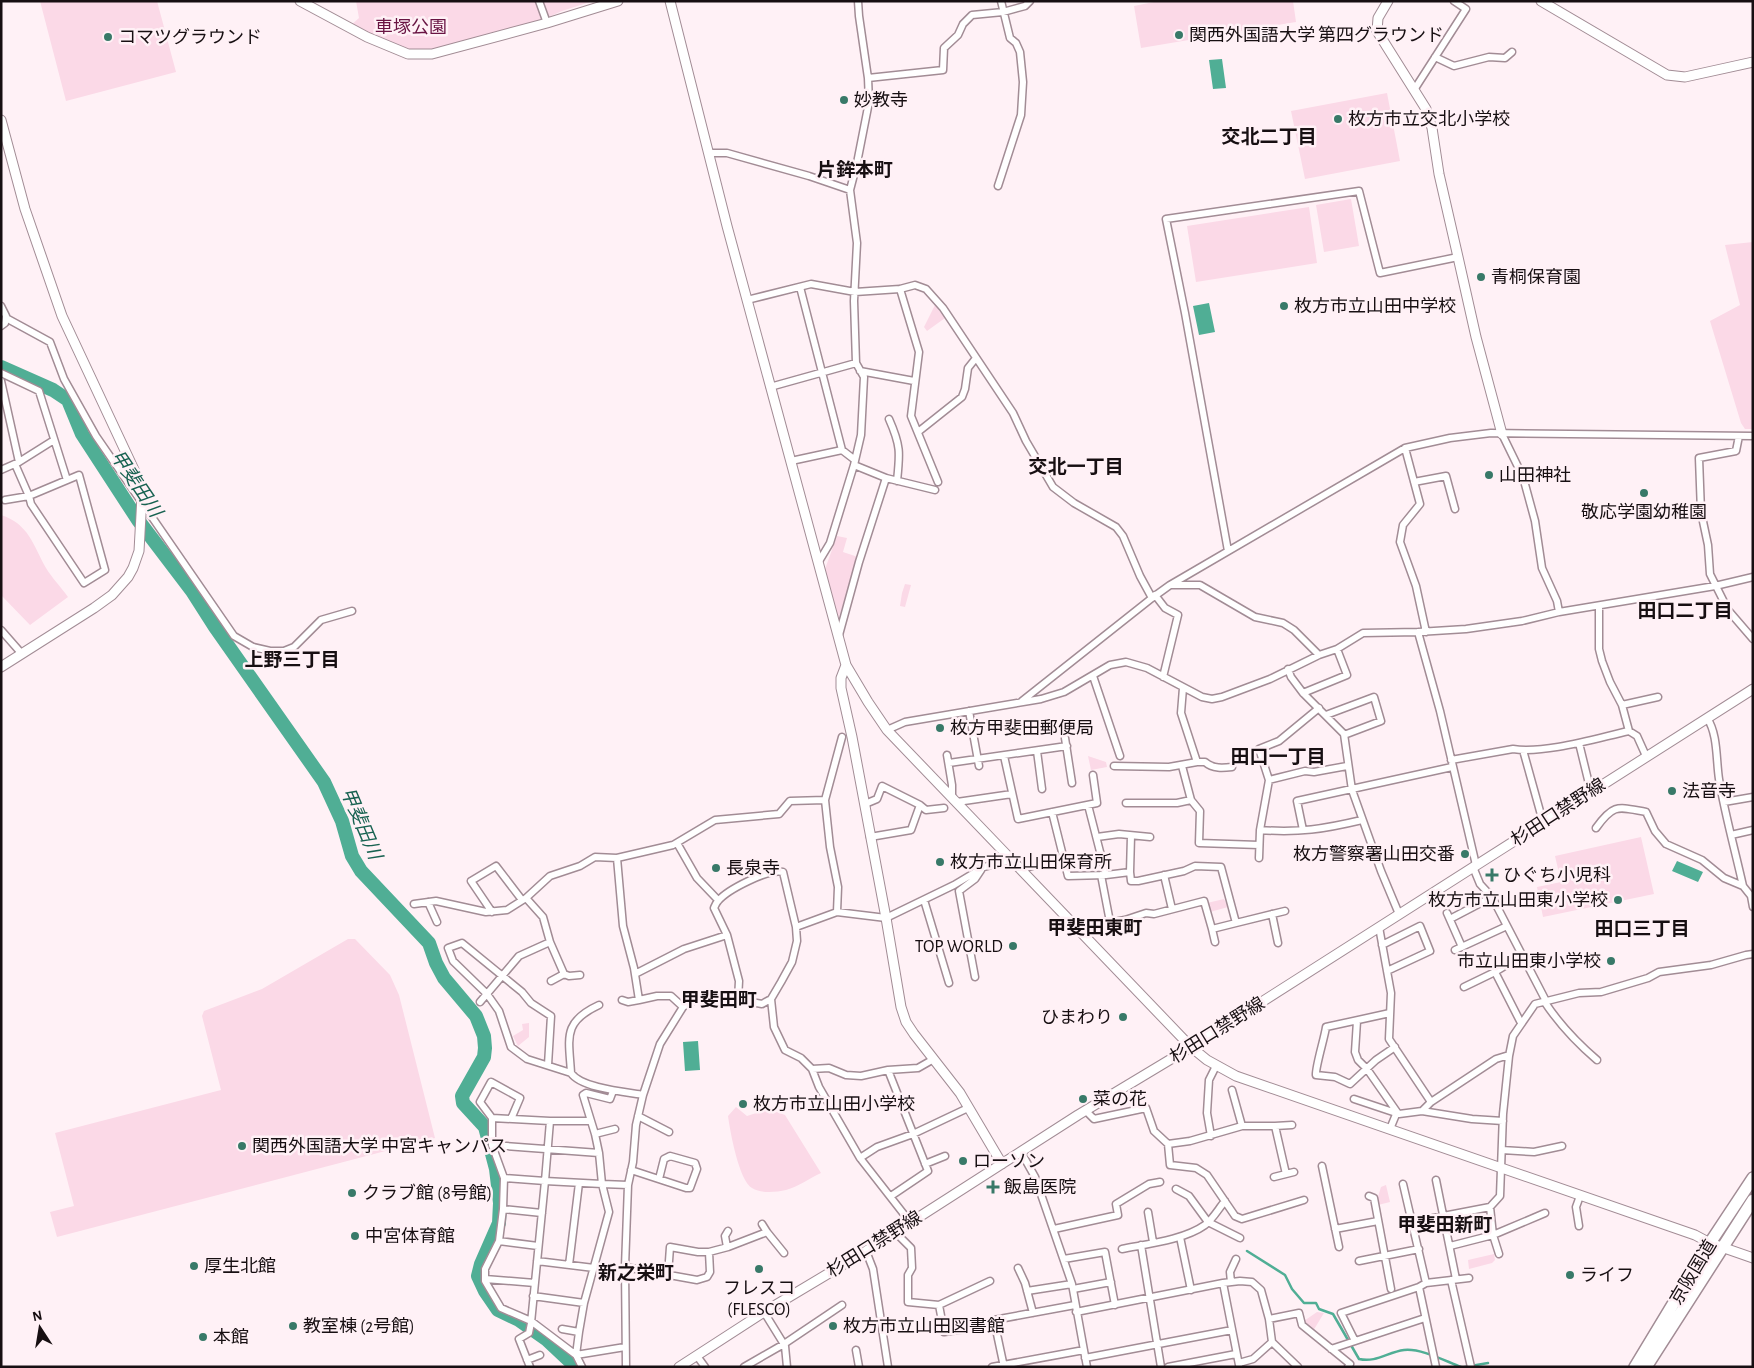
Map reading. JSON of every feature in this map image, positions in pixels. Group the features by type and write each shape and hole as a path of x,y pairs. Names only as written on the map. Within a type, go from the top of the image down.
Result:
{"highway":[{"name":"京阪国道","path":"1635,1367 1710,1243 1753,1178"},
{"name":"京阪国道","path":"1646,1367 1753,1200"}],"street":[{"path":"300,1 367,37 408,54 432,54 618,1"},
{"path":"539,1 546,23"},
{"path":"670,1 770,387 846,665 887,730 1191,1047 1216,1066 1236,1076 1694,1235 1710,1243 1753,1258"},
{"path":"818,563 830,543 861,435 864,377 856,363 855,292 857,243 850,190 869,102 868,78 858,16 858,1"},
{"path":"998,186 1021,114 1023,82 1020,52 1016,43 1010,38 1001,1"},
{"path":"868,78 943,70 944,48 958,35 963,24 972,15 1003,12 1025,6 1030,1"},
{"path":"1388,1 1378,18 1377,31 1426,109 1432,128 1439,174 1476,337 1502,434 1523,477 1535,521 1542,568 1557,601 1559,612"},
{"path":"1414,90 1466,9 1454,1"},
{"path":"1541,1 1666,76 1685,77 1753,62"},
{"path":"1435,57 1454,66 1489,57 1505,58 1512,52"},
{"path":"1,120 25,209 62,316 136,474 142,496 139,551 128,577 112,595 1,667"},
{"path":"709,154 727,153 735,155 850,190"},
{"path":"1228,551 1166,219 1358,191 1380,273 1458,257"},
{"path":"747,300 811,284 855,292 900,289 915,285 926,288 943,308 1013,412 1026,441 1053,486 1074,503 1116,528 1123,536 1140,576 1153,596 1165,608 1178,615 1163,677"},
{"path":"800,287 842,450 854,463 886,478 935,490"},
{"path":"900,289 919,352 911,416 938,482"},
{"path":"1,306 6,318 50,342 64,379 96,436 234,636 253,647 270,651 284,651 294,647 321,620 352,612"},
{"path":"1,326 5,323 6,318"},
{"path":"918,432 962,397 968,368 976,358"},
{"path":"770,387 856,363"},
{"path":"860,371 914,381"},
{"path":"1,373 40,391 66,480"},
{"path":"1,381 17,463 29,496 30,504 84,583 105,570 79,475 29,496 5,500"},
{"path":"890,419 897,438 900,454 897,482"},
{"path":"1021,702 1153,596 1406,448 1450,438 1491,433 1753,436"},
{"path":"1739,436 1736,451 1699,458 1701,512 1708,545 1710,574 1728,610 1753,639"},
{"path":"1,470 17,463 54,440"},
{"path":"1406,448 1420,504 1403,525 1400,542 1416,586 1422,632 1480,884 1492,897 1545,1001 1560,1024 1596,1060"},
{"path":"791,461 842,450"},
{"path":"1414,482 1446,476 1455,509"},
{"path":"838,636 886,478"},
{"path":"887,730 906,722 1010,706 1041,699 1064,692 1110,665 1126,662 1147,668 1182,688 1202,697 1212,699 1270,680 1319,654 1337,649 1363,633 1466,629 1522,621 1559,612 1715,586 1753,577"},
{"path":"1170,585 1200,585 1255,617 1283,623 1294,630 1319,654"},
{"path":"1599,606 1599,649 1602,661 1622,705 1629,731 1637,736 1646,756"},
{"path":"1,630 4,638 22,654"},
{"path":"1303,693 1347,675 1337,649"},
{"path":"846,665 841,678 841,688 847,737 865,804 901,1007 906,1022 932,1060 960,1093 1002,1164"},
{"path":"1288,669 1291,677 1303,693 1344,735 1352,790 1381,871 1399,914"},
{"path":"1093,676 1120,756"},
{"path":"1182,688 1181,713 1197,762"},
{"name":"杉田口禁野線","path":"679,1367 764,1312 1191,1047 1753,689"},
{"path":"1326,715 1374,697 1382,721 1344,735"},
{"path":"1622,705 1658,697"},
{"path":"1259,858 1260,830 1269,780 1259,749 1279,740 1318,708"},
{"path":"969,711 978,763"},
{"path":"1707,718 1710,722 1714,739 1719,779 1743,886"},
{"path":"1303,830 1297,801 1352,790 1514,748 1524,750 1579,743 1629,731"},
{"path":"837,912 838,887 830,847 825,800 847,737"},
{"path":"1065,738 1072,783"},
{"path":"1579,743 1591,792"},
{"path":"949,763 978,763 1004,756 1067,746"},
{"path":"1524,750 1543,822"},
{"path":"1037,751 1042,789"},
{"path":"947,755 954,799"},
{"path":"1004,756 1018,819 1097,803 1093,775"},
{"path":"1114,766 1182,766 1205,762 1220,768 1232,768"},
{"path":"1182,766 1191,800 1200,811 1199,843 1259,845"},
{"path":"1269,780 1305,771 1314,772 1348,766"},
{"path":"865,804 877,799 882,786 926,810 944,808"},
{"path":"954,799 1012,794"},
{"path":"1724,802 1753,797"},
{"path":"414,904 436,901 486,912 507,910 524,899 550,876 580,866 595,857 616,858 673,845 715,820 779,814 790,801 825,800"},
{"path":"1126,803 1157,800 1177,803 1191,800"},
{"path":"1088,805 1097,837 1110,922"},
{"path":"870,837 911,830 920,806"},
{"path":"1596,828 1605,815 1613,809 1622,808 1646,812 1655,831 1666,844 1702,860 1724,878 1743,886 1752,896 1753,908"},
{"path":"1052,812 1068,876 1130,872"},
{"path":"1260,830 1290,832 1326,828 1362,820"},
{"path":"1731,835 1753,830"},
{"path":"1097,837 1119,834 1150,836"},
{"path":"1131,836 1131,881 1184,871 1195,866 1221,867 1236,923"},
{"path":"677,843 697,878 718,900"},
{"path":"616,858 623,926 635,974 639,1000"},
{"path":"1021,868 1063,858"},
{"path":"796,927 837,912 886,918 954,885 984,867 1011,860"},
{"path":"492,912 472,881 496,866 524,899 544,916 550,942 564,974 569,976 580,975"},
{"path":"975,977 958,891 975,879 984,867"},
{"path":"626,1367 624,1267 628,1185 643,1094 660,1044 683,1007 698,998 718,996 738,1000 762,1004 771,999 792,962 797,941 796,927 783,872 777,870 751,879 718,900 714,908 727,935 739,981 738,1000"},
{"path":"1164,875 1172,909"},
{"path":"1462,947 1449,916 1492,897"},
{"path":"924,900 949,983"},
{"path":"1082,933 1110,922 1126,920 1146,913 1154,914 1204,901 1215,942"},
{"path":"428,902 437,922"},
{"path":"1212,929 1286,911"},
{"path":"1272,914 1278,943"},
{"path":"1382,945 1420,926 1430,952 1387,970"},
{"path":"1455,950 1507,926"},
{"path":"1379,927 1391,993 1389,1039 1431,1102"},
{"path":"635,974 684,949 727,935"},
{"path":"480,1002 519,956 550,942"},
{"path":"548,1065 551,1016 531,1003 522,992 462,943 445,949 453,961 487,994 499,1011 511,1047 527,1059 571,1073"},
{"path":"1412,1222 1490,1207 1500,1196 1503,1121 1509,1054 1513,1036 1535,1004 1580,993 1601,992 1648,978 1659,972 1711,965 1753,954"},
{"path":"1464,987 1495,972 1523,955"},
{"path":"1495,972 1522,1022"},
{"path":"551,981 564,974"},
{"path":"622,1000 628,1002 657,996 671,996 683,1007"},
{"path":"771,999 774,1027 785,1050 801,1058 812,1069 819,1087 860,1158 910,1222"},
{"path":"599,1005 576,1019 569,1035 571,1073 575,1079 613,1091 643,1094"},
{"path":"1390,1013 1326,1027 1316,1075 1335,1078 1350,1084 1395,1047"},
{"path":"1357,1021 1355,1052 1358,1060 1367,1069 1397,1112"},
{"path":"1422,1110 1496,1059 1509,1054"},
{"path":"812,1069 829,1068 846,1075 861,1076 888,1070 918,1068 932,1060"},
{"path":"1211,1136 1207,1113 1208,1080 1216,1066"},
{"path":"888,1070 928,1171 891,1196"},
{"path":"511,1119 520,1098 491,1082 480,1102 492,1118 492,1145 504,1178 499,1241 485,1269 485,1279 501,1308 531,1322 576,1354 582,1367"},
{"path":"1232,1090 1242,1126"},
{"path":"576,1354 584,1303 609,1212 602,1184 595,1134 583,1095 586,1093 610,1099 613,1091"},
{"path":"1354,1099 1399,1114 1422,1110 1472,1119 1503,1121"},
{"path":"860,1158 877,1147 913,1134 968,1108"},
{"path":"1086,1111 1094,1119 1146,1108 1154,1131 1168,1144 1170,1165 1196,1168 1207,1175 1235,1216 1244,1220 1304,1200"},
{"path":"1390,1129 1397,1112"},
{"path":"638,1116 669,1132"},
{"path":"492,1118 590,1121"},
{"path":"540,1355 528,1363 519,1339 529,1333 531,1322 550,1121"},
{"path":"1168,1144 1211,1136 1242,1126 1292,1125"},
{"path":"1275,1126 1286,1174"},
{"path":"595,1134 615,1129"},
{"path":"492,1145 599,1153"},
{"path":"1502,1150 1534,1152 1562,1146"},
{"path":"1021,1152 1035,1177 1073,1286 1087,1367"},
{"path":"631,1170 686,1188 690,1188 697,1169 695,1163 670,1156 664,1159 660,1179"},
{"path":"925,1164 946,1156"},
{"path":"1322,1166 1339,1247"},
{"path":"1274,1177 1294,1172"},
{"path":"504,1178 628,1185"},
{"path":"1436,1180 1471,1364"},
{"path":"1054,1229 1118,1215 1116,1204 1149,1184 1160,1182"},
{"path":"569,1265 579,1183"},
{"path":"1403,1184 1426,1283"},
{"path":"1176,1189 1189,1196 1208,1222 1240,1238"},
{"path":"1369,1196 1374,1198 1390,1290"},
{"path":"1579,1226 1576,1207 1580,1196"},
{"path":"1122,1249 1180,1237 1193,1232 1208,1222 1225,1201"},
{"path":"1490,1207 1493,1235 1498,1254"},
{"path":"503,1209 542,1213"},
{"path":"1148,1212 1153,1242"},
{"path":"1450,1246 1493,1235 1545,1213"},
{"path":"1335,1230 1378,1221"},
{"path":"762,1224 784,1253"},
{"path":"727,1247 726,1236 728,1231"},
{"path":"896,1231 896,1234 911,1248 912,1268 908,1275 908,1302 939,1304 990,1281"},
{"path":"668,1275 670,1247 709,1252 767,1232"},
{"path":"1180,1237 1191,1290"},
{"path":"499,1241 538,1246"},
{"path":"1141,1245 1161,1367"},
{"path":"1358,1261 1418,1249"},
{"path":"866,1250 873,1269 888,1367"},
{"path":"624,1267 697,1280 707,1277 710,1272 709,1252"},
{"path":"1064,1259 1105,1252 1115,1305"},
{"path":"1231,1282 1230,1272 1236,1259"},
{"path":"537,1261 594,1268"},
{"path":"1018,1268 1033,1313"},
{"path":"1351,1342 1341,1313 1426,1283 1469,1278"},
{"path":"485,1279 535,1283"},
{"path":"1003,1366 994,1320 1033,1313 1115,1305 1240,1281 1252,1282 1261,1290 1269,1319 1272,1342 1298,1367"},
{"path":"1027,1291 1111,1282"},
{"path":"1223,1283 1239,1365 1253,1359 1272,1342"},
{"path":"1419,1287 1436,1365"},
{"path":"533,1296 584,1303"},
{"path":"939,1304 944,1332 995,1325"},
{"path":"744,1367 784,1344 842,1305"},
{"path":"764,1312 784,1344 787,1367"},
{"path":"1269,1319 1299,1314 1302,1324 1350,1364 1348,1367"},
{"path":"1331,1349 1425,1318"},
{"path":"562,1329 579,1332"},
{"path":"1085,1358 1232,1330"},
{"path":"576,1354 625,1347"},
{"path":"856,1350 859,1367"},
{"path":"992,1367 1084,1350"},
{"path":"1168,1367 1236,1354"},
{"path":"697,1356 705,1367"}],"green space":[{"name":"コマツグラウンド","path":"40,1 157,1 176,72 66,101"},
{"name":"車塚公園","path":"356,1 593,1 562,11 529,26 422,54 408,54 349,27 359,18"},
{"name":"関西外国語大学 第四グラウンド","path":"1159,1 1293,1 1296,22 1141,48 1134,6"},
{"path":"1387,93 1400,161 1305,179 1291,111"},
{"path":"1351,199 1359,246 1324,252 1316,205"},
{"path":"1309,207 1317,263 1196,282 1187,226"},
{"path":"1753,242 1753,429 1745,429 1741,423 1710,321 1740,305 1725,245"},
{"path":"935,305 945,318 927,331 924,327"},
{"path":"1,515 18,524 29,536 48,572 68,597 30,625 1,595"},
{"path":"837,536 847,538 843,552 858,557 838,620 825,569"},
{"path":"905,584 911,585 905,607 900,606"},
{"path":"1088,756 1106,762 1107,767 1091,770"},
{"path":"1641,837 1654,894 1543,917 1537,887 1561,882 1555,856"},
{"path":"1224,899 1228,907 1210,912 1207,903"},
{"path":"348,939 355,939 390,975 399,995 435,1138 57,1237 50,1212 74,1206 55,1133 221,1090 202,1016 204,1011 262,989"},
{"path":"529,1023 529,1037 518,1046 513,1036 523,1030 522,1024"},
{"path":"736,1107 747,1116 769,1109 785,1115 821,1173 786,1190 765,1192 752,1188 747,1184 739,1166 731,1133 728,1116"},
{"path":"1386,1185 1390,1202 1378,1205 1377,1200 1381,1187"},
{"path":"1494,1254 1495,1260 1492,1263 1469,1269 1468,1260"},
{"path":"1317,1312 1324,1313 1313,1331 1304,1324 1304,1321"}],"shaded area":[{"path":"1222,59 1226,88 1213,89 1209,60"},
{"path":"1209,303 1215,332 1199,335 1193,306"},
{"path":"1677,861 1703,872 1698,882 1672,871"},
{"path":"698,1041 700,1070 685,1071 683,1042"}],"waterway":[{"name":"甲斐田川","path":"1,367 53,390 68,400 82,434 138,520 192,591 215,627 324,782 342,821 352,856 361,871 429,943 444,978 476,1016 484,1036 484,1057 462,1096 463,1103 485,1127 496,1169 500,1203 499,1223 481,1264 478,1276 485,1291 498,1310 519,1320 546,1339 576,1367"},
{"path":"1247,1251 1285,1275 1292,1289 1304,1303 1316,1303 1319,1309 1333,1314 1359,1359 1371,1360 1398,1351 1411,1350 1440,1358 1461,1367"},
{"path":"1465,1367 1488,1363"}],"place":[{"name":"関西外国語大学 第四グラウンド","path":"1179,35"},
{"name":"コマツグラウンド","path":"108,37"},
{"name":"妙教寺","path":"844,100"},
{"name":"枚方市立交北小学校","path":"1338,119"},
{"name":"青桐保育園","path":"1481,277"},
{"name":"枚方市立山田中学校","path":"1284,306"},
{"name":"山田神社","path":"1489,475"},
{"name":"敬応学園幼稚園","path":"1644,493"},
{"name":"枚方甲斐田郵便局","path":"940,728"},
{"name":"法音寺","path":"1672,791"},
{"name":"枚方警察署山田交番","path":"1465,854"},
{"name":"枚方市立山田保育所","path":"940,862"},
{"name":"長泉寺","path":"716,868"},
{"name":"ひぐち小児科","path":"1492,875"},
{"name":"枚方市立山田東小学校","path":"1618,900"},
{"name":"TOP WORLD","path":"1013,946"},
{"name":"市立山田東小学校","path":"1611,961"},
{"name":"ひまわり","path":"1123,1017"},
{"name":"菜の花","path":"1083,1099"},
{"name":"枚方市立山田小学校","path":"743,1104"},
{"name":"関西外国語大学 中宮キャンパス","path":"242,1146"},
{"name":"ローソン","path":"963,1161"},
{"name":"飯島医院","path":"993,1187"},
{"name":"クラブ館 (8号館)","path":"352,1193"},
{"name":"中宮体育館","path":"355,1236"},
{"name":"厚生北館","path":"194,1266"},
{"name":"フレスコ (FLESCO)","path":"759,1269"},
{"name":"ライフ","path":"1570,1275"},
{"name":"教室棟 (2号館)","path":"293,1326"},
{"name":"枚方市立山田図書館","path":"833,1326"},
{"name":"本館","path":"203,1337"}],"district":[{"name":"交北二丁目","path":"1269,136"},
{"name":"片鉾本町","path":"855,169"},
{"name":"交北一丁目","path":"1076,466"},
{"name":"田口二丁目","path":"1685,610"},
{"name":"上野三丁目","path":"292,659"},
{"name":"田口一丁目","path":"1278,756"},
{"name":"甲斐田東町","path":"1095,927"},
{"name":"田口三丁目","path":"1642,928"},
{"name":"甲斐田町","path":"719,999"},
{"name":"甲斐田新町","path":"1445,1224"},
{"name":"新之栄町","path":"636,1272"}]}
